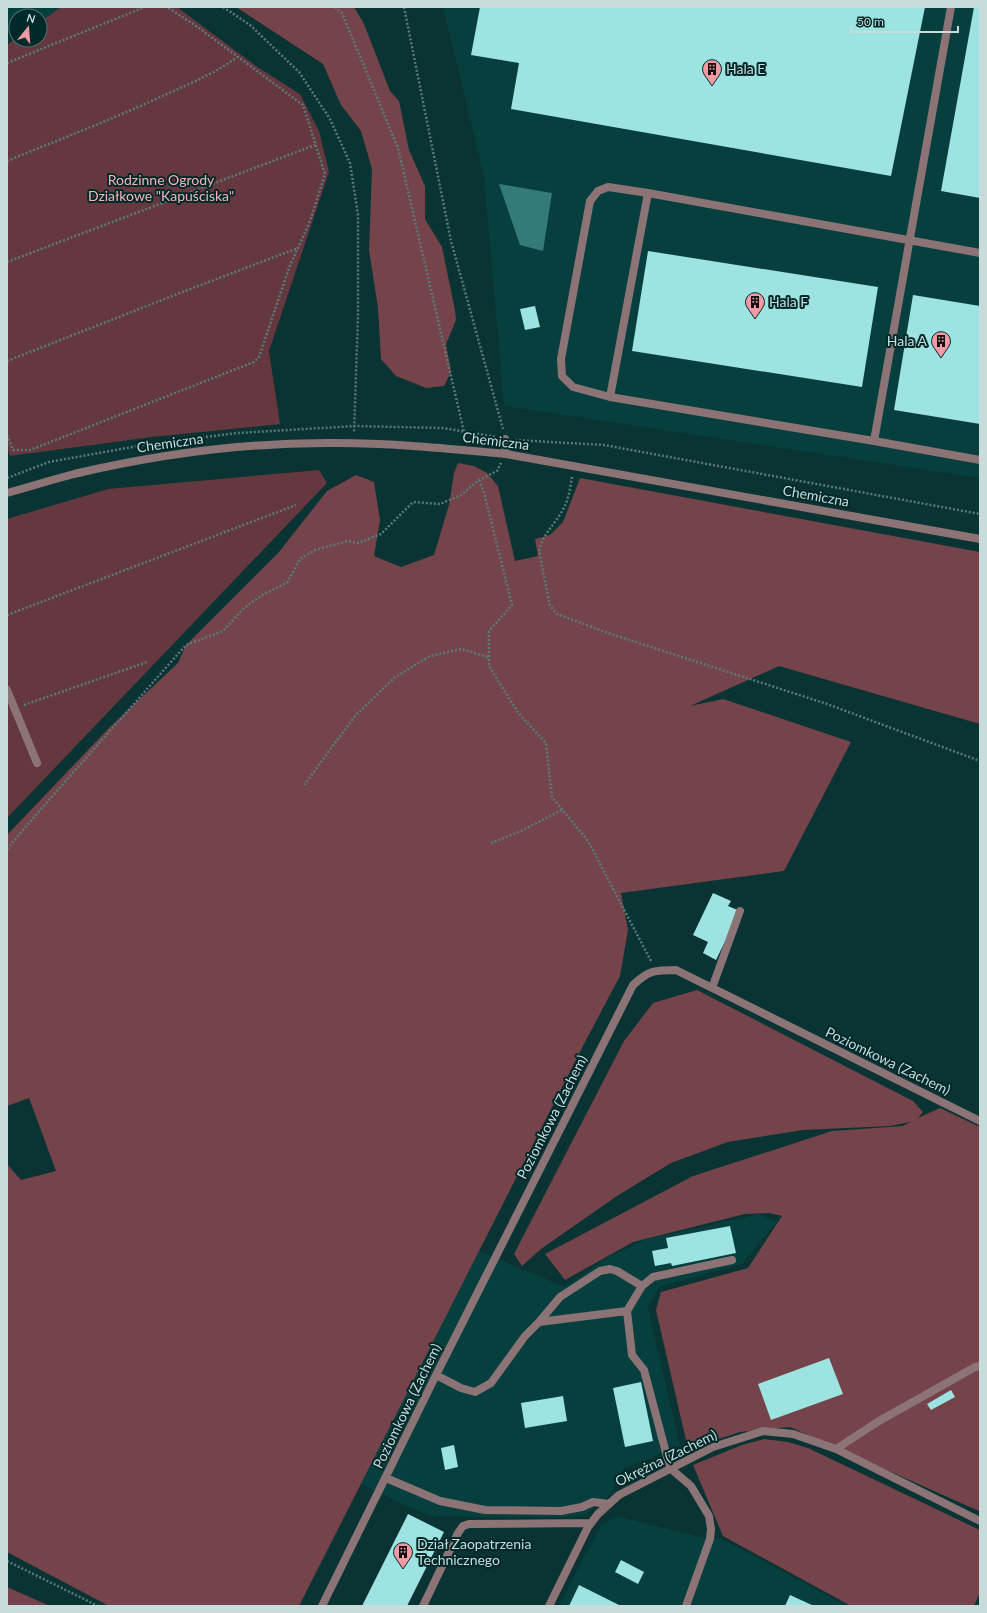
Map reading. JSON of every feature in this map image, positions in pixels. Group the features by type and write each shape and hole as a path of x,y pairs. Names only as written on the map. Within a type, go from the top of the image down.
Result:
{"street":[{"path":"874,441 951,7"},
{"path":"980,253 608,187 598,191 590,201 562,358 562,376 573,386 610,397 980,460"},
{"path":"610,397 648,193"},
{"path":"505,439 506,454"},
{"name":"Chemiczna","path":"7,493 72,475 143,460 212,450 285,444 353,443 429,447 506,454 980,539"},
{"path":"7,690 37,763"},
{"path":"712,988 740,911"},
{"name":"Poziomkowa (Zachem)","path":"322,1606 436,1375 633,985 645,974 658,970 676,970 980,1121"},
{"path":"686,1606 710,1539 711,1529 709,1516 691,1486 670,1468 644,1370 632,1355 627,1311 642,1286 653,1277 732,1260"},
{"path":"436,1375 461,1388 475,1392 491,1383 525,1336 539,1322 560,1296 600,1272 610,1269 617,1271 642,1286"},
{"path":"539,1322 627,1311"},
{"path":"836,1449 879,1422 975,1367 980,1366"},
{"name":"Okrężna (Zachem)","path":"549,1606 591,1523 598,1514 619,1495 713,1447 763,1431 793,1434 836,1449 980,1521"},
{"path":"386,1478 440,1501 485,1510 560,1511 582,1507 593,1502 609,1504"},
{"path":"423,1606 458,1533 463,1526 469,1524 591,1523"}],"path":[{"path":"7,63 145,7"},
{"path":"7,435 12,450 30,450 254,362 259,357 289,268 310,221 325,174 314,145 302,105 237,58 199,28 167,7"},
{"path":"223,7 250,25 299,72 330,119 350,163 358,216 358,316 355,426 353,443"},
{"path":"336,7 342,13 398,148 464,432"},
{"path":"404,7 451,241 505,439"},
{"path":"7,160 102,123 148,103 225,66 237,58"},
{"path":"7,262 314,145"},
{"path":"7,361 298,248"},
{"path":"7,478 49,462 149,444 238,433 355,426 443,428 505,439 604,445 980,514"},
{"path":"7,849 186,645 223,631 244,608 262,595 287,583 300,559 315,550 348,541 358,543 381,534 413,502 440,504 460,495 479,480 497,471 506,454"},
{"path":"574,466 568,497 562,512 548,530 540,544 539,551 550,606 558,614 608,632 840,708 980,761"},
{"path":"479,480 484,493 512,605 489,631 489,666 519,714 546,743 552,797 588,841 647,957 658,970"},
{"path":"7,614 296,505"},
{"path":"304,785 355,716 394,678 430,656 461,649 488,657"},
{"path":"14,708 147,662"},
{"path":"491,843 521,831 562,810"},
{"path":"7,1561 98,1606"}],"shaded area":[{"path":"7,7 61,7 48,16 48,8 8,8 8,31"},
{"path":"236,7 354,7 364,24 390,91 399,101 409,150 425,186 425,219 442,247 456,320 446,344 451,372 444,386 426,388 396,376 381,359 378,308 369,250 372,169 361,131 341,105 323,64"},
{"path":"443,7 980,7 980,478 504,406 484,177"},
{"path":"458,463 474,466 487,473 498,486 515,561 538,556 535,539 550,535 563,522 580,478 980,552 980,724 779,666 690,706 723,699 851,742 784,871 621,893 628,930 620,976 584,1044 299,1606 109,1606 7,1552 7,1164 21,1180 56,1171 29,1098 7,1106 7,835 110,727 178,663 186,645 279,552 327,491 356,475 374,482 380,520 374,556 401,567 434,555 449,505 454,473"},
{"path":"697,990 913,1101 923,1112 918,1118 940,1108 980,1127 979,1511 790,1427 740,1432 688,1449 656,1310 661,1292 748,1268 782,1216 769,1213 745,1214 633,1242 565,1280 545,1254 693,1176 832,1131 903,1126 910,1122 890,1126 803,1130 728,1142 671,1163 617,1196 541,1249 522,1266 514,1254 624,1041 653,1003"},
{"path":"760,1214 777,1222 742,1264 659,1287 648,1308 680,1446 623,1469 612,1493 585,1515 561,1517 432,1516 408,1507 353,1480 479,1251 565,1287 607,1258 646,1239"},
{"path":"764,1439 788,1442 808,1448 980,1530 980,1592 974,1606 851,1606 723,1536 693,1465 742,1445"},
{"path":"617,1516 700,1537 720,1538 847,1606 559,1606 601,1525"},
{"path":"7,1587 50,1606 7,1606"}],"green space":[{"name":"Rodzinne Ogrody Działkowe \"Kapuściska\"","path":"61,7 177,7 256,66 300,94 319,131 329,172 269,351 280,424 152,437 10,456 7,446 7,45 8,44 8,48 48,48 48,16"},
{"path":"319,470 327,483 7,818 7,519 108,489"}],"water":[{"path":"499,184 552,193 543,251 520,245"}],"building":[{"name":"Hala E","path":"480,7 925,7 891,176 511,109 519,63 471,55"},
{"path":"974,7 980,7 980,198 941,191"},
{"name":"Hala F","path":"648,251 878,287 862,387 632,351"},
{"name":"Hala A","path":"913,295 980,306 980,424 894,410"},
{"path":"535,306 540,327 525,330 520,309"},
{"path":"713,893 731,901 728,906 740,911 716,960 703,953 708,942 693,935"},
{"path":"730,1226 736,1253 672,1266 671,1263 655,1266 652,1251 668,1248 666,1238"},
{"path":"829,1358 843,1394 771,1420 758,1384"},
{"path":"641,1382 653,1441 625,1447 613,1388"},
{"path":"951,1390 955,1397 931,1410 927,1404"},
{"path":"563,1396 567,1421 525,1428 521,1403"},
{"path":"454,1445 458,1467 445,1470 441,1448"},
{"name":"Dział Zaopatrzenia Technicznego","path":"408,1514 444,1532 407,1606 362,1606"},
{"path":"621,1560 644,1572 638,1584 615,1572"},
{"path":"579,1585 621,1606 569,1606"},
{"path":"790,1595 814,1606 785,1606"}],"place":[{"name":"Hala E","path":"712,86"},
{"name":"Hala F","path":"755,319"},
{"name":"Hala A","path":"941,358"},
{"name":"Dział Zaopatrzenia Technicznego","path":"403,1569"}]}
